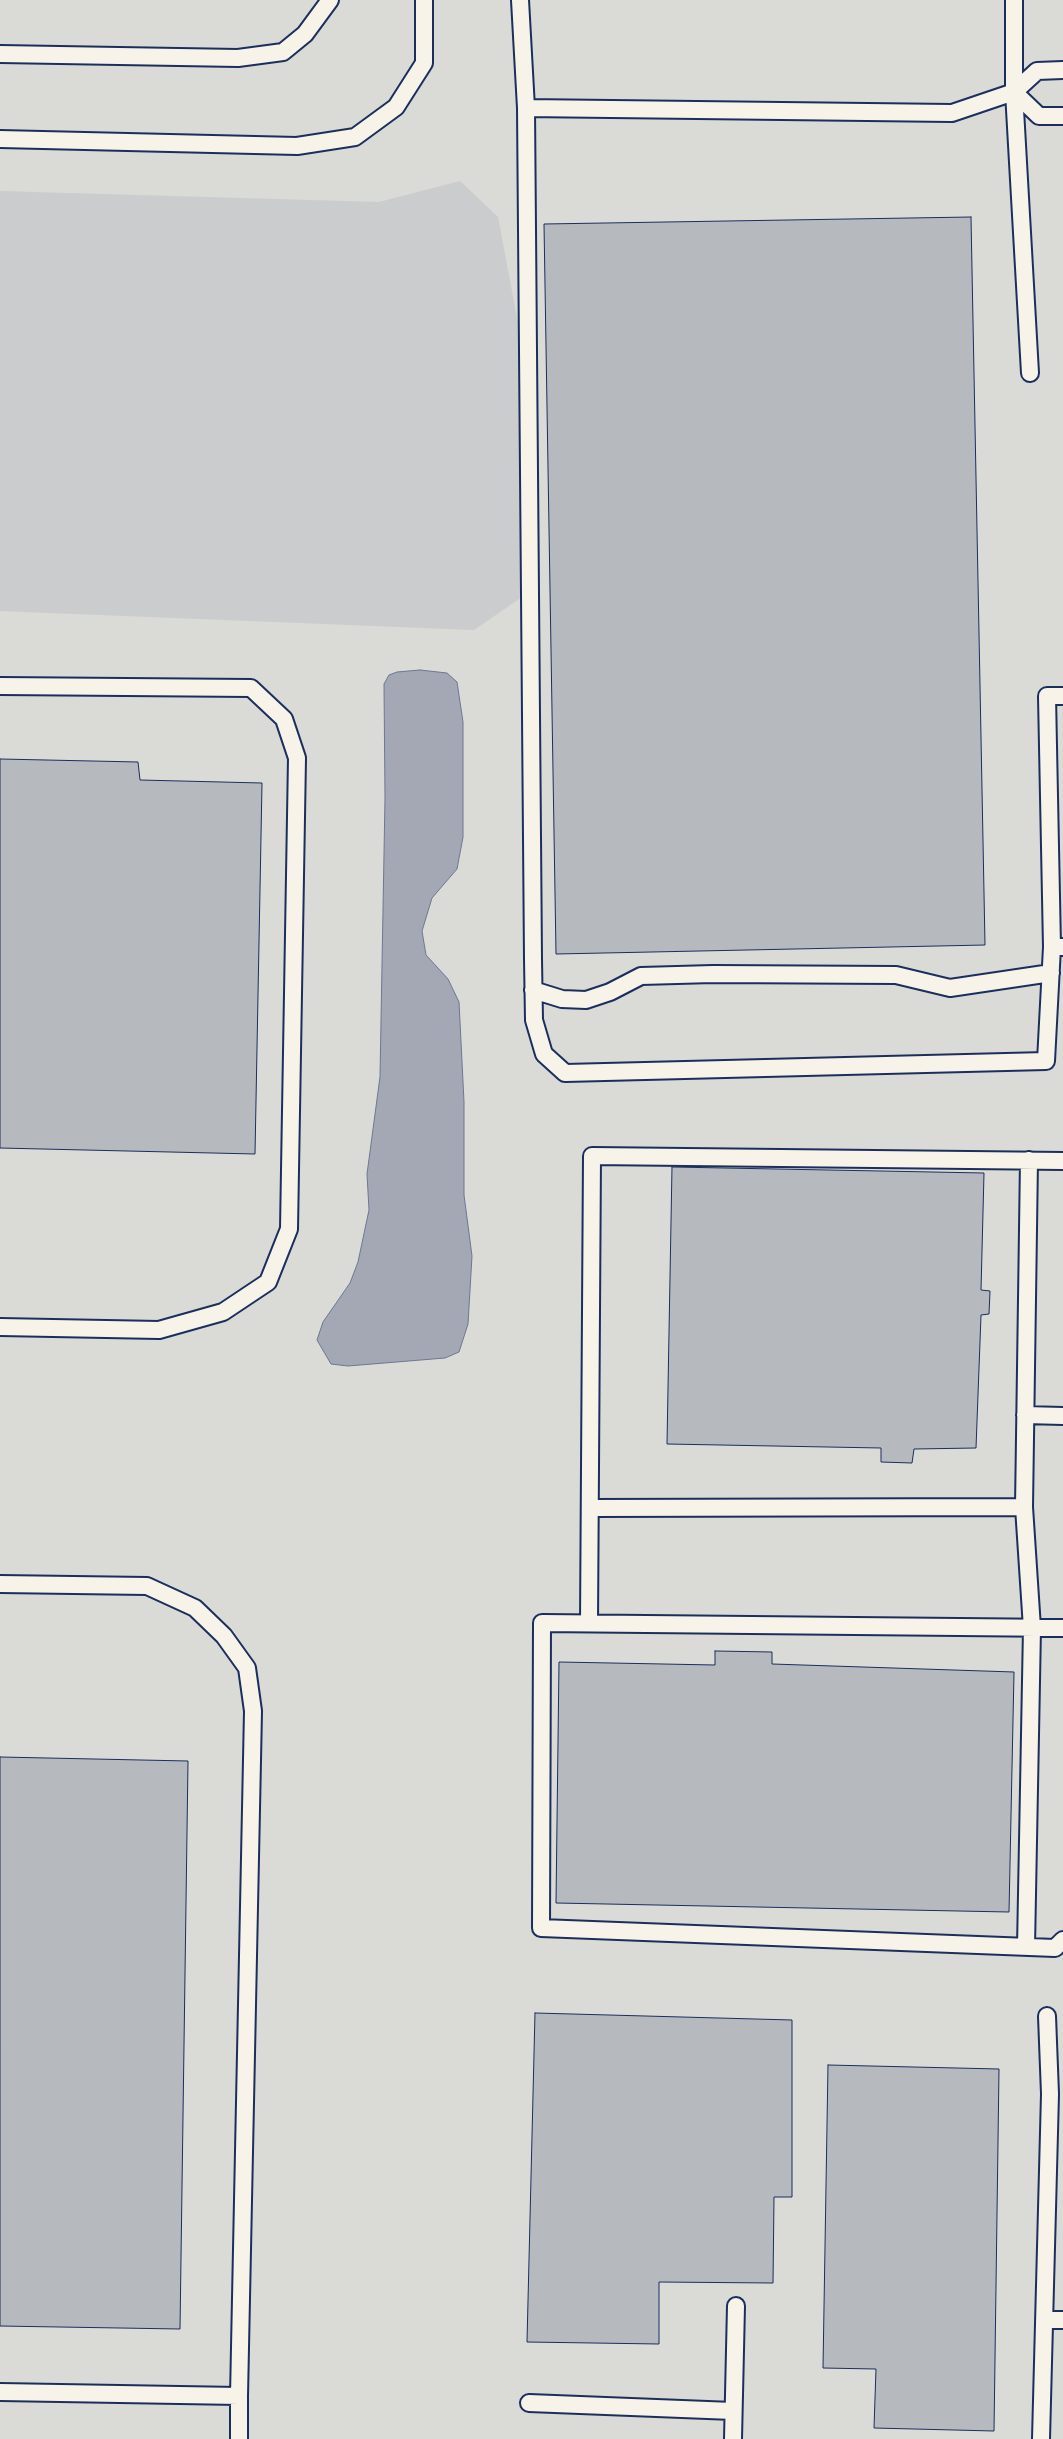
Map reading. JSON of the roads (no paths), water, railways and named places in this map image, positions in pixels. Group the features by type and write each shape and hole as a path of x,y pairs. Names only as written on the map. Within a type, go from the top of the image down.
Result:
{"lane":[{"path":"0,54 238,58 283,52 305,34 330,0"},
{"path":"0,139 297,146 355,137 396,107 424,63 424,0"},
{"path":"520,0 526,108 533,990 534,1020 544,1054 565,1073 1046,1061 1050,973 1057,947 1047,696 1063,696"},
{"path":"1014,0 1014,92 1030,373"},
{"path":"526,108 952,113 1014,92 1037,72 1063,70"},
{"path":"1014,92 1038,116 1063,116"},
{"path":"0,686 251,688 284,719 297,758 288,1229 268,1282 223,1312 159,1330 0,1327"},
{"path":"533,990 562,999 586,1000 610,992 641,976 713,974 896,975 950,988 1050,973"},
{"path":"589,1623 592,1156 1063,1161"},
{"path":"1026,1947 1032,1628 1024,1507 1029,1160"},
{"path":"1025,1414 1063,1416"},
{"path":"590,1508 1024,1507"},
{"path":"0,1584 147,1586 195,1608 224,1636 247,1668 252,1711 239,2439"},
{"path":"1063,1628 542,1623 541,1928 1056,1948 1063,1940"},
{"path":"1041,2439 1044,2320 1057,2094 1047,2016"},
{"path":"733,2439 736,2306"},
{"path":"1044,2320 1063,2320"},
{"path":"0,2392 239,2396"},
{"path":"529,2403 734,2410"}]}
